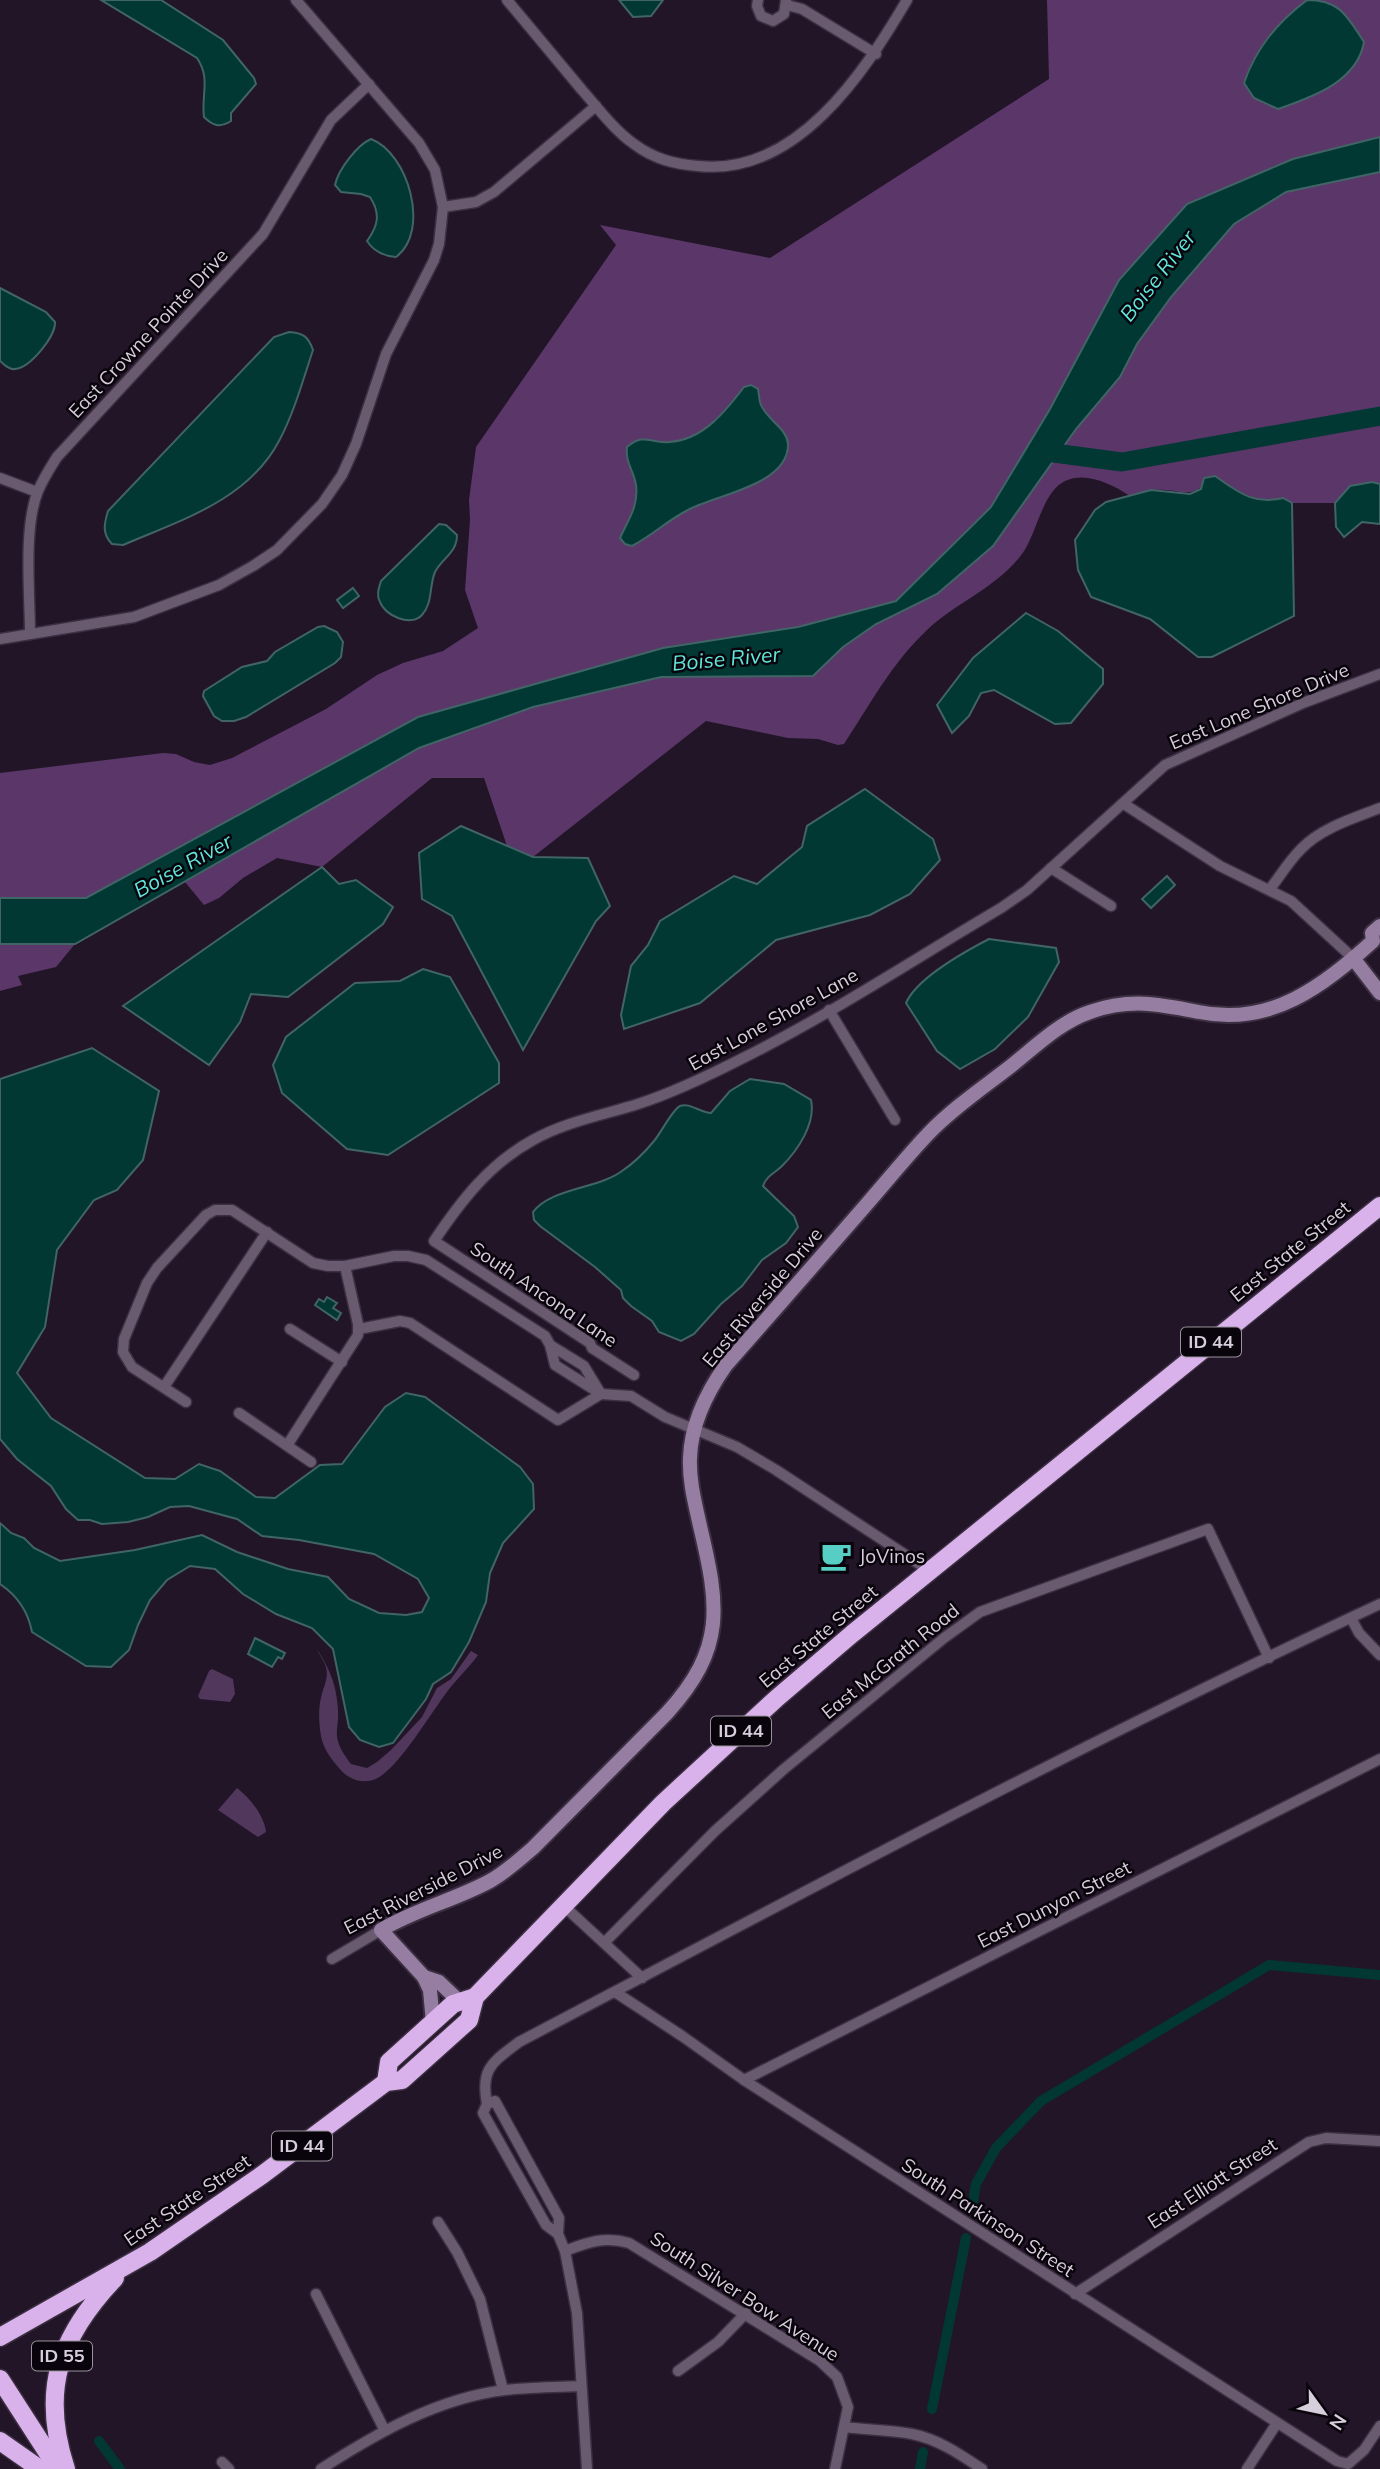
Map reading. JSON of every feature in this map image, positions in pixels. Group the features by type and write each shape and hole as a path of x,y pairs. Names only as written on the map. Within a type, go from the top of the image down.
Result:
{"highway":[{"name":"East State Street","path":"386,2082 389,2062 453,2004 467,2000 565,1907 663,1803 777,1698 852,1634 1380,1206"},
{"name":"East State Street","path":"0,2337 150,2252 262,2175 386,2082 402,2080 469,2020 467,2000"},
{"name":"ID 55","path":"66,2469 54,2391 60,2362 71,2333 93,2302 128,2264"},
{"path":"0,2379 58,2469"},
{"path":"0,2441 40,2469"}],"street":[{"path":"0,639 134,617 219,584 278,550 301,529 342,475 356,444 386,354 434,260 439,244 443,207 435,170 419,143 296,0"},
{"path":"507,0 596,106 632,143 664,161 709,167 735,165 758,159 781,149 803,133 876,54 907,0"},
{"path":"758,0 758,11 768,20 780,18 786,3 803,9 876,54"},
{"name":"East Crowne Pointe Drive","path":"30,634 30,532 37,492 57,457 263,234 331,120 369,84"},
{"path":"443,207 476,202 494,192 596,106"},
{"path":"0,478 37,492"},
{"name":"East Lone Shore Drive","path":"1124,804 1165,765 1303,703 1380,674"},
{"path":"1124,804 1220,866 1291,901 1353,958 1380,993"},
{"name":"East Lone Shore Lane","path":"434,1241 457,1206 480,1179 534,1139 566,1125 640,1104 695,1083 759,1050 1001,908 1027,890 1124,804"},
{"path":"1270,889 1309,841 1380,808"},
{"path":"1051,868 1111,906"},
{"name":"East Riverside Drive","path":"332,1959 421,1909 488,1881 512,1867 667,1713 694,1680 707,1650 715,1607 713,1580 691,1486 693,1430 705,1399 726,1365 930,1132 1051,1034 1088,1013 1137,1002 1221,1015 1238,1016 1266,1011 1286,1004 1319,985 1377,942 1372,933 1380,926"},
{"path":"829,1010 895,1120"},
{"path":"186,1402 132,1367 122,1352 124,1339 147,1283 167,1256 206,1215 215,1210 232,1210 313,1263 345,1266 394,1256 408,1256 426,1261 545,1336 555,1365 601,1394 631,1396 665,1417 737,1447 930,1572"},
{"path":"164,1387 267,1232"},
{"name":"South Ancona Lane","path":"434,1241 634,1375"},
{"path":"288,1444 356,1340 359,1329 345,1266"},
{"path":"359,1329 400,1321 410,1323 558,1420 601,1394"},
{"path":"290,1329 342,1362"},
{"path":"550,1345 583,1366 601,1394"},
{"path":"239,1413 311,1462"},
{"name":"East McGrath Road","path":"604,1943 715,1830 783,1769 944,1638 980,1612 1208,1530 1269,1658"},
{"path":"487,2104 483,2085 487,2072 496,2060 519,2042 972,1804 1380,1604"},
{"path":"1351,1618 1359,1633 1380,1655"},
{"name":"East Dunyon Street","path":"744,2080 1380,1759"},
{"path":"565,1907 642,1978"},
{"path":"381,1930 424,1977 430,1990 433,2023"},
{"path":"424,1977 439,1982 467,2000"},
{"name":"South Parkinson Street","path":"615,1992 744,2080 1336,2461 1348,2464 1364,2451 1380,2426"},
{"path":"558,2234 546,2225 482,2113 487,2104 495,2101 559,2218 558,2234 565,2251 577,2313 587,2469"},
{"name":"East Elliott Street","path":"1075,2294 1309,2142 1326,2138 1380,2141"},
{"path":"438,2222 457,2252 480,2299 503,2390"},
{"name":"South Silver Bow Avenue","path":"565,2251 592,2240 605,2238 629,2243 820,2361 837,2377 848,2407 835,2469"},
{"path":"316,2294 384,2429"},
{"path":"678,2371 718,2342 746,2313"},
{"path":"321,2469 384,2429 459,2401 503,2390 581,2386"},
{"path":"1247,2469 1277,2423"},
{"path":"845,2427 912,2434 943,2445 982,2469"}],"shaded area":[{"path":"1047,0 1380,0 1380,137 1293,159 1119,280 1050,409 991,507 896,601 798,627 663,648 418,717 86,898 0,898 0,773 163,753 176,754 210,765 232,758 326,709 377,675 403,663 443,651 478,628 465,590 469,500 476,447 616,245 600,225 770,258 1049,79"},
{"path":"1380,172 1380,484 1354,486 1335,503 1292,503 1283,498 1255,498 1215,476 1191,492 1152,490 1130,496 1099,480 1073,478 1057,486 1051,494 1027,546 1012,566 937,621 914,643 882,685 844,744 838,745 818,739 788,738 706,721 533,857 507,846 484,778 432,778 322,867 277,858 243,878 219,898 204,905 185,882 419,748 533,707 661,677 813,676 843,647 876,624 937,594 1039,479 1104,393 1120,377 1137,344 1171,297 1234,224 1286,192"},
{"path":"0,944 75,944 56,967 18,976 22,985 0,991"},
{"path":"316,1648 327,1666 336,1693 339,1745 351,1764 367,1768 391,1750 422,1717 437,1688 451,1679 471,1651 478,1655 389,1769 376,1779 358,1781 343,1772 324,1745 319,1712 327,1671"},
{"path":"212,1669 233,1679 235,1694 230,1702 200,1699 198,1696"},
{"path":"237,1788 251,1802 262,1819 266,1832 258,1837 218,1810"}],"water":[{"path":"101,0 161,0 223,40 256,84 231,113 231,121 217,125 204,117 205,80 197,58"},
{"path":"619,0 663,0 651,16 633,17"},
{"path":"1307,0 1327,3 1342,11 1364,42 1360,56 1343,78 1318,93 1278,109 1254,98 1244,83 1261,47 1286,18"},
{"name":"Boise River","path":"1380,137 1380,172 1286,192 1234,224 1171,297 1137,344 1120,377 1076,429 993,546 937,594 876,624 843,647 813,676 661,677 533,707 419,748 75,944 0,944 0,898 86,898 418,717 663,648 798,627 896,601 991,507 1050,409 1119,280 1187,204 1293,159"},
{"path":"371,139 384,147 395,160 410,194 412,230 406,245 396,257 380,253 367,241 377,220 376,209 370,197 341,192 335,185 349,159"},
{"path":"0,288 46,312 55,322 51,335 41,350 28,363 15,369 0,361"},
{"path":"289,332 304,336 313,350 289,419 266,461 250,479 211,506 123,545 112,544 105,529 108,511 274,337"},
{"path":"751,385 758,389 764,410 787,438 785,458 776,470 748,487 686,511 632,546 625,544 620,538 632,513 637,493 627,457 627,447 643,439 669,442 692,436 712,423 744,387"},
{"path":"1215,476 1246,496 1263,500 1283,498 1292,503 1294,616 1212,657 1198,657 1150,619 1091,597 1078,570 1075,540 1095,510 1106,502 1151,490 1190,494 1201,489 1204,478"},
{"path":"1372,482 1380,484 1380,524 1362,522 1344,537 1336,527 1335,503 1350,486"},
{"path":"439,524 446,525 457,535 455,546 435,572 425,610 422,615 412,620 405,620 387,612 379,599 381,581"},
{"path":"353,588 359,596 343,608 337,600"},
{"path":"1026,613 1058,631 1103,669 1103,684 1071,723 1055,724 994,690 981,693 969,716 952,733 937,705 973,658"},
{"path":"324,626 337,632 343,642 341,657 335,663 246,717 222,721 214,716 203,696 204,691 242,667 267,661 275,652"},
{"path":"865,789 933,839 940,860 910,894 870,915 776,940 700,1003 624,1029 621,1015 631,966 648,945 660,921 734,876 757,884 802,847 807,826"},
{"path":"461,826 533,857 588,858 610,906 596,921 523,1050 452,916 422,899 419,853"},
{"path":"322,867 339,884 356,880 393,907 383,924 288,997 251,994 240,1022 209,1065 123,1006"},
{"path":"1167,876 1175,885 1151,908 1142,899"},
{"path":"989,939 1056,948 1059,962 1028,1017 995,1049 960,1069 937,1051 906,1003 920,984 931,975"},
{"path":"423,969 450,977 499,1063 499,1083 388,1155 347,1149 282,1093 273,1065 286,1037 355,983 400,981"},
{"path":"92,1048 159,1091 143,1160 117,1190 94,1200 57,1250 45,1327 17,1373 51,1418 145,1478 175,1479 199,1464 220,1471 256,1497 275,1498 320,1465 342,1464 385,1407 406,1393 425,1397 520,1467 533,1484 534,1509 503,1543 490,1573 486,1602 469,1642 451,1672 433,1684 426,1699 393,1743 379,1747 360,1740 349,1727 333,1649 312,1628 276,1614 243,1594 215,1569 190,1566 167,1580 150,1600 129,1650 111,1667 86,1666 32,1632 21,1605 0,1584 0,1523 11,1533 24,1538 34,1548 60,1561 135,1550 202,1535 237,1552 288,1569 328,1577 349,1599 379,1613 406,1615 422,1612 429,1598 418,1579 374,1554 262,1536 237,1519 189,1506 170,1507 128,1522 102,1524 78,1520 66,1509 51,1486 17,1459 0,1439 0,1079"},
{"path":"750,1079 784,1084 811,1100 811,1118 800,1144 763,1186 794,1216 798,1227 786,1243 762,1260 742,1286 721,1304 694,1334 681,1341 659,1332 652,1321 623,1298 621,1290 540,1226 534,1220 533,1212 551,1198 600,1182 626,1168 651,1145 680,1106 687,1105 711,1113 730,1091"},
{"path":"327,1297 337,1303 333,1308 341,1313 337,1320 315,1305 319,1299 324,1302"},
{"path":"255,1638 285,1653 282,1659 278,1657 272,1667 248,1654"}],"waterway":[{"path":"1039,451 1122,462 1380,416"},
{"path":"972,2208 976,2184 996,2148 1041,2101 1269,1965 1380,1975"},
{"path":"932,2409 966,2238"},
{"path":"99,2441 120,2469"},
{"path":"920,2469 923,2452"}],"place":[{"name":"JoVinos","path":"836,1556"}]}
